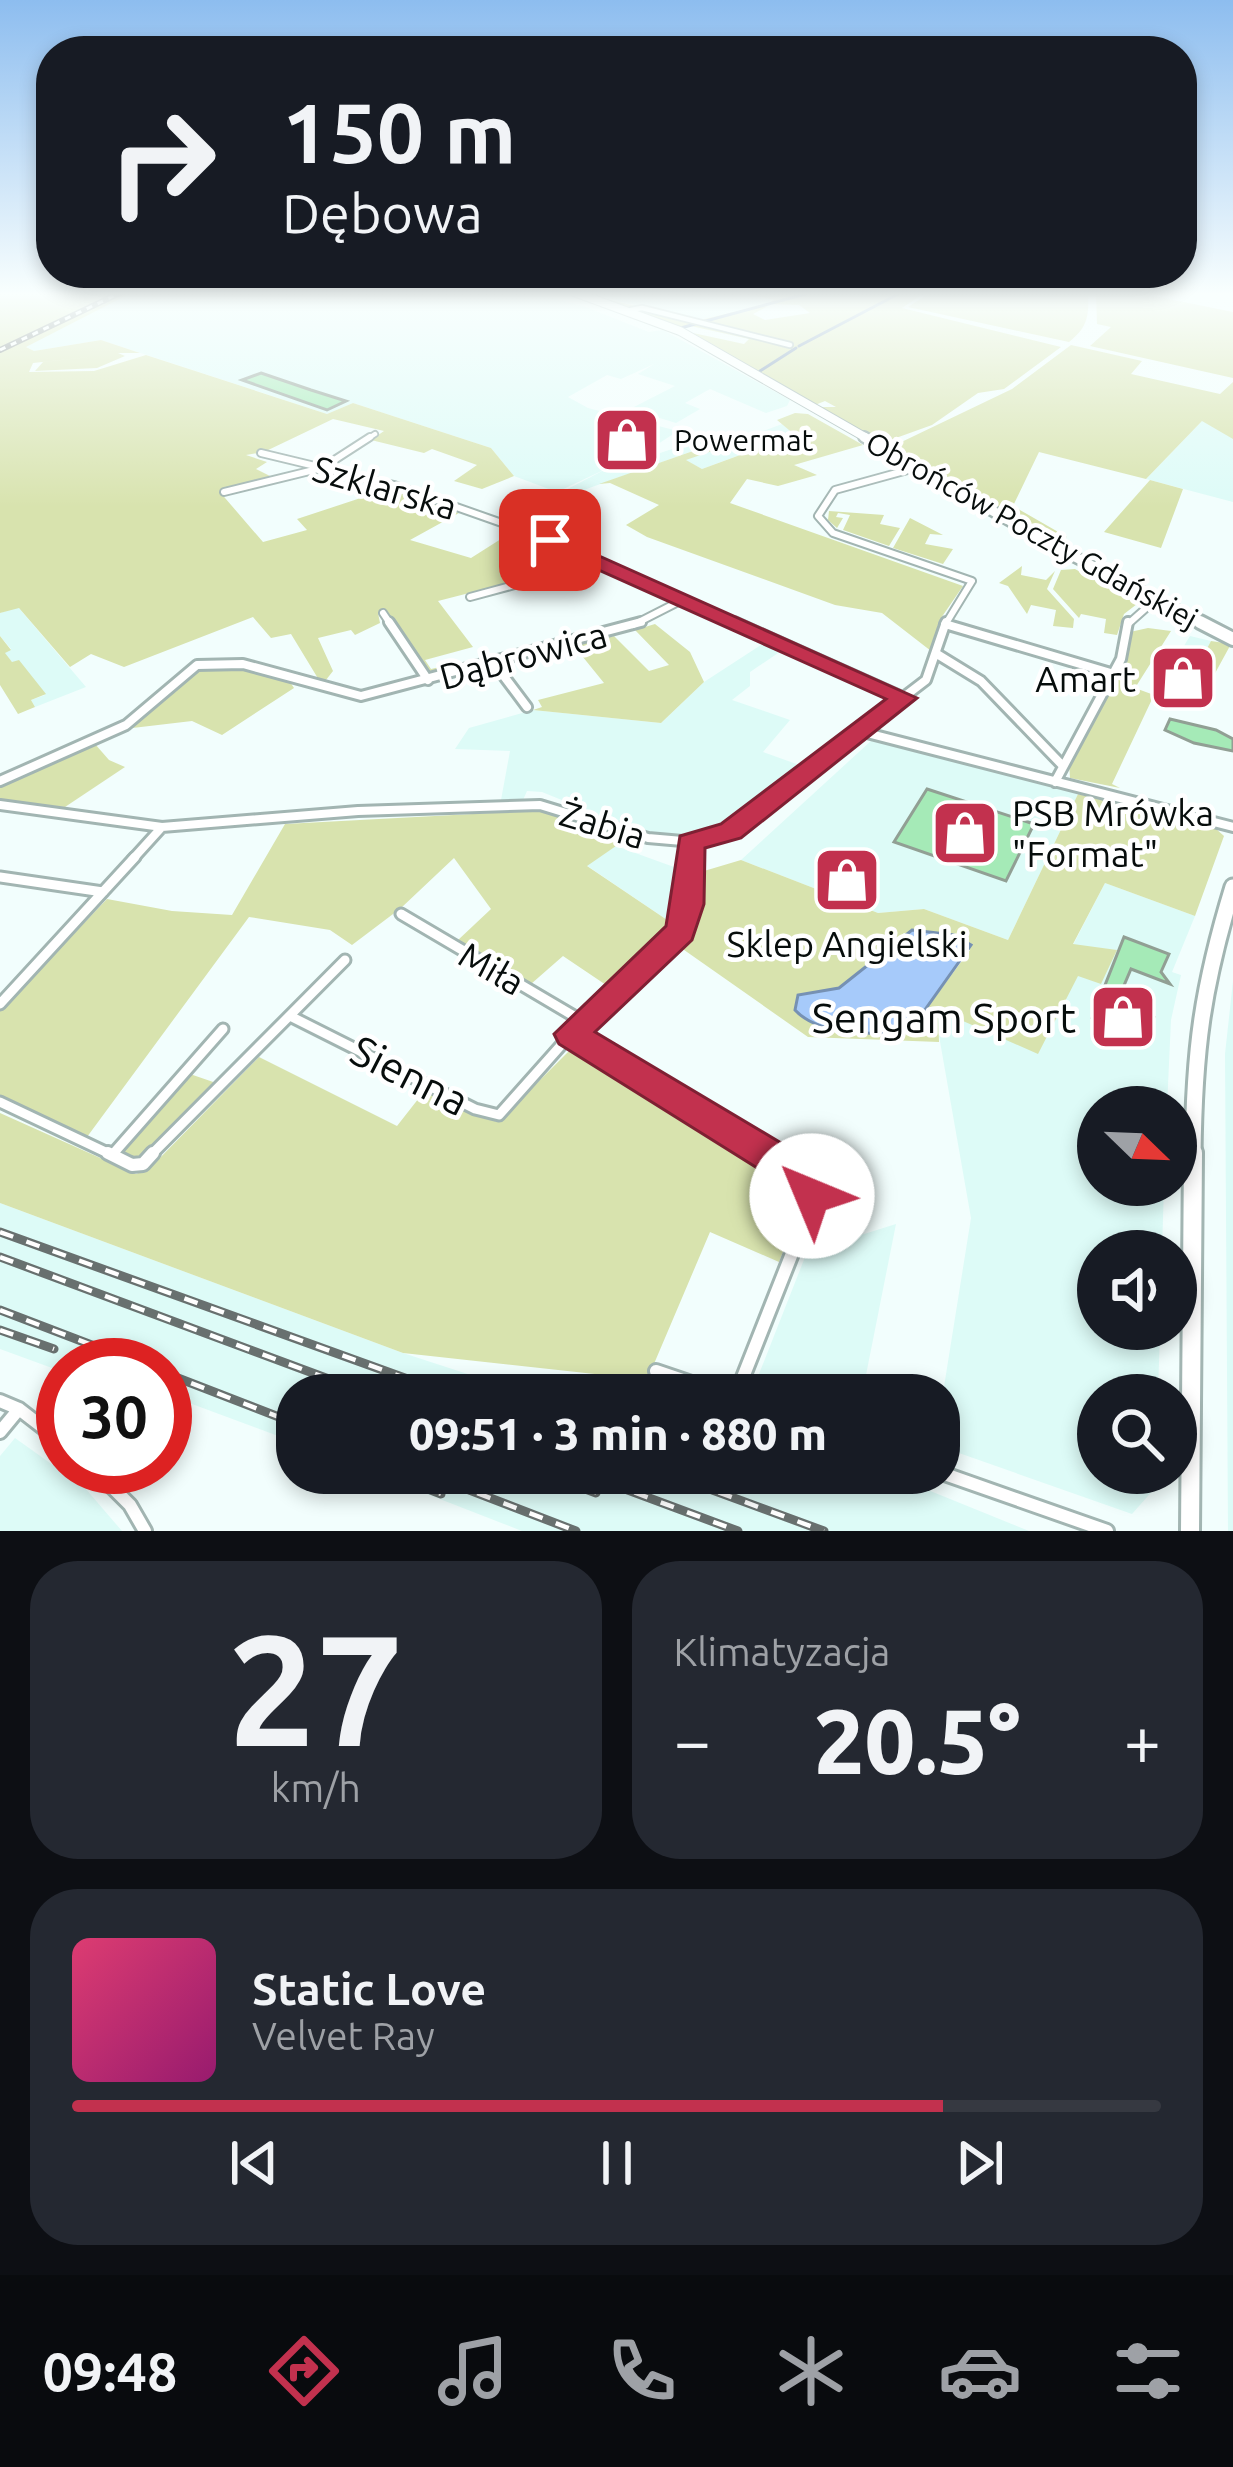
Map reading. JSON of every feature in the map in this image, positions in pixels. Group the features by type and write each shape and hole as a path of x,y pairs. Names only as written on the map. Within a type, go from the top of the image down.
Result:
{"street":[{"name":"Obrońców Poczty Gdańskiej","path":"736,363 1154,601 1233,639"},
{"path":"224,492 322,468 375,434"},
{"name":"Szklarska","path":"261,454 410,490 601,561 904,698"},
{"path":"916,467 836,490 819,520 833,533 972,581 945,624 937,654 981,681 1063,766"},
{"path":"470,597 601,561"},
{"name":"Dąbrowica","path":"0,781 102,738 202,664 243,664 353,696 638,624 684,598"},
{"path":"1054,782 1125,650 1128,620 1154,601"},
{"path":"383,614 428,680"},
{"path":"945,624 1114,674"},
{"name":"Żabia","path":"0,805 162,826 358,811 561,807 630,836 690,842 731,831 862,732 930,674 937,654"},
{"path":"494,663 526,707"},
{"path":"862,732 1233,826"},
{"path":"0,1004 162,826"},
{"path":"690,842 688,904 680,932 571,1034 809,1183 810,1208 744,1374"},
{"path":"0,877 103,892"},
{"path":"1190,1531 1194,1055 1206,974 1233,886"},
{"name":"Miła","path":"400,914 584,1022"},
{"path":"0,1102 137,1166 149,1161 344,960"},
{"name":"Sienna","path":"290,1016 494,1115 508,1109 571,1034"},
{"path":"112,1155 223,1029"},
{"path":"656,1370 667,1374"},
{"path":"0,1401 36,1422"},
{"path":"0,1432 19,1409"},
{"path":"960,1479 1107,1531"},
{"path":"119,1494 146,1531"}],"shaded area":[{"path":"173,363 724,363 790,400 787,406 766,413 710,389 685,403 700,409 676,423 630,409 675,386 638,374 654,364 621,379 607,375 568,397 588,408 678,431 627,464 705,438 715,443 567,496 560,493 608,468 557,492 514,476 491,448 353,403 327,414"},
{"path":"1233,389 1233,502 1146,479 1202,421"},
{"path":"782,424 796,434 702,469 685,460"},
{"path":"18,607 86,687 35,707 31,700 45,695 4,653 11,649 0,636 0,613"},
{"path":"1190,636 1211,641 1178,702 1154,695"},
{"path":"767,641 784,649 750,672 750,686 732,700 790,720 763,752 802,766 714,831 653,837 542,792 527,791 523,800 501,800 510,751 455,749 469,728 533,710 661,723 704,682"},
{"path":"872,740 1078,794 1008,940 924,909 878,913 741,860"},
{"path":"616,846 685,871 679,928 586,865"},
{"path":"1105,883 1195,916 1172,972 1181,975 1171,1020 1168,1086 1077,1086 1077,1206 1163,1206 1163,1230 1077,1230 1077,1350 1159,1350 1159,1374 1077,1374 1077,1494 1150,1494 1132,1514 960,1453 960,1374 946,1374 971,1218 935,1013 1079,975 1116,950 1073,945"},
{"path":"1233,981 1233,1531 1228,1531 1225,1054"},
{"path":"0,1203 468,1374 276,1374 276,1435 192,1404 192,1338 36,1338 36,1362 0,1349"},
{"path":"896,1224 866,1374 759,1374 807,1252"},
{"path":"15,1438 36,1453 36,1494 90,1494 122,1531 0,1531 0,1456"},
{"path":"427,1494 938,1494 1029,1531 522,1531"}],"green space":[{"path":"0,363 33,363 29,372 172,363 327,414 353,403 491,448 514,476 482,489 454,481 477,465 432,449 424,453 371,440 384,431 333,419 264,452 246,455 267,462 256,469 272,477 219,491 263,542 307,530 297,519 388,489 459,513 410,540 471,558 512,532 545,544 515,562 543,574 438,601 473,647 425,660 431,669 444,666 448,670 431,676 387,611 378,613 380,623 355,635 351,630 318,638 333,671 322,685 291,634 271,638 253,617 124,667 91,654 70,667 19,608 0,613"},
{"path":"42,363 108,363 97,368 35,371"},
{"path":"745,363 1039,363 1004,389 978,393 932,425 882,443 818,407 836,407 825,401 815,405"},
{"path":"1046,363 1140,363 1131,374 1220,394 1233,382 1233,439 1202,421 1146,479 1039,452 1013,506 1067,537 1055,540 891,447 1012,389"},
{"path":"1168,363 1233,363 1233,378"},
{"path":"808,414 863,445 794,465 817,475 778,486 747,479 730,503 963,586 939,621 931,651 882,613 835,605 647,537 626,525 659,505 610,483 599,484 713,444 706,438 744,432 755,436 686,460 702,469 795,435 777,420"},
{"path":"1150,480 1183,489 1161,548 1104,532"},
{"path":"829,511 884,515 880,524 900,528 889,546 843,530 850,515 838,513 836,517 843,518 837,528 828,520"},
{"path":"910,518 943,535 930,534 925,544 953,549 943,564 893,548"},
{"path":"1022,566 1021,575 1046,580 1055,571 1047,589 1074,619 1073,628 1053,626 1056,610 1031,605 1027,614 1008,586 999,583"},
{"path":"1075,569 1137,604 1124,614 1117,635 1104,633 1106,619 1081,614 1079,618 1053,589 1061,570"},
{"path":"655,624 690,652 704,682 661,723 533,710 542,707 538,700 604,683 574,646 614,636 649,671 669,665 635,630"},
{"path":"1171,631 1135,688 1154,695 1112,784 1120,788 1070,778 1069,761 1123,665 1130,632"},
{"path":"0,636 11,650 5,653 12,662 19,660 46,694 31,700 35,707 18,714 0,685"},
{"path":"1211,641 1231,644 1201,699 1195,698 1191,706 1178,702"},
{"path":"246,667 288,679 294,688 222,735 192,721 124,729 194,671"},
{"path":"95,744 109,760 125,767 65,807 0,801 0,785"},
{"path":"1078,794 1215,828 1224,836 1195,916 1105,883 1073,944 1117,950 1101,984 1078,976 1038,1054 938,1010 939,1042 808,1037 677,945 690,923 694,874 741,860 878,913 924,909 1008,940","holes":["904,933 970,950 912,1028 903,1031 798,995 839,988"]},
{"path":"546,810 613,835 616,846 587,866 679,928 609,987 563,956 531,984 457,941 491,909 454,858 401,908 352,945 330,930 249,917 87,1137 0,1095 0,1011 107,899 172,911 232,915 285,824"},
{"path":"570,1050 588,1052 793,1179 805,1196 779,1262 710,1232 650,1374 595,1374 403,1353 0,1203 0,1113 136,1174 150,1168 259,1057 397,1126 426,1089 468,1113 498,1122"},
{"path":"190,1074 219,1084 152,1152 138,1160 120,1154"}],"water":[{"path":"912,930 954,935 971,945 912,1028 850,1032 819,1025 795,1010 798,995 839,988"}],"building":[{"path":"261,373 346,401 327,410 242,380"},
{"name":"Powermat","path":"622,429 654,438 631,452 599,442"},
{"path":"1170,719 1216,730 1233,739 1233,751 1194,743 1165,730"},
{"name":"PSB Mrówka \"Format\"","path":"927,789 1034,824 1006,881 894,842"},
{"path":"1124,937 1169,954 1161,972 1170,984 1131,969 1117,1002 1154,1017 1144,1039 1092,1018"}],"waterway":[{"path":"760,371 772,363"}],"railway":[{"path":"0,1232 394,1374"},
{"path":"0,1257 315,1374"},
{"path":"0,1310 73,1338"},
{"path":"0,1330 36,1343"},
{"path":"192,1383 276,1416"},
{"path":"480,1494 576,1531"},
{"path":"638,1494 738,1531"},
{"path":"723,1494 824,1531"}],"place":[{"name":"Powermat","path":"627,440"},
{"name":"Amart","path":"1183,678"},
{"name":"PSB Mrówka \"Format\"","path":"965,833"},
{"name":"Sklep Angielski","path":"847,880"},
{"name":"Sengam Sport","path":"1123,1017"}],"route":[{"path":"550,540 904,698 731,831 690,842 688,904 680,932 571,1034 806,1178 812,1196"}]}
